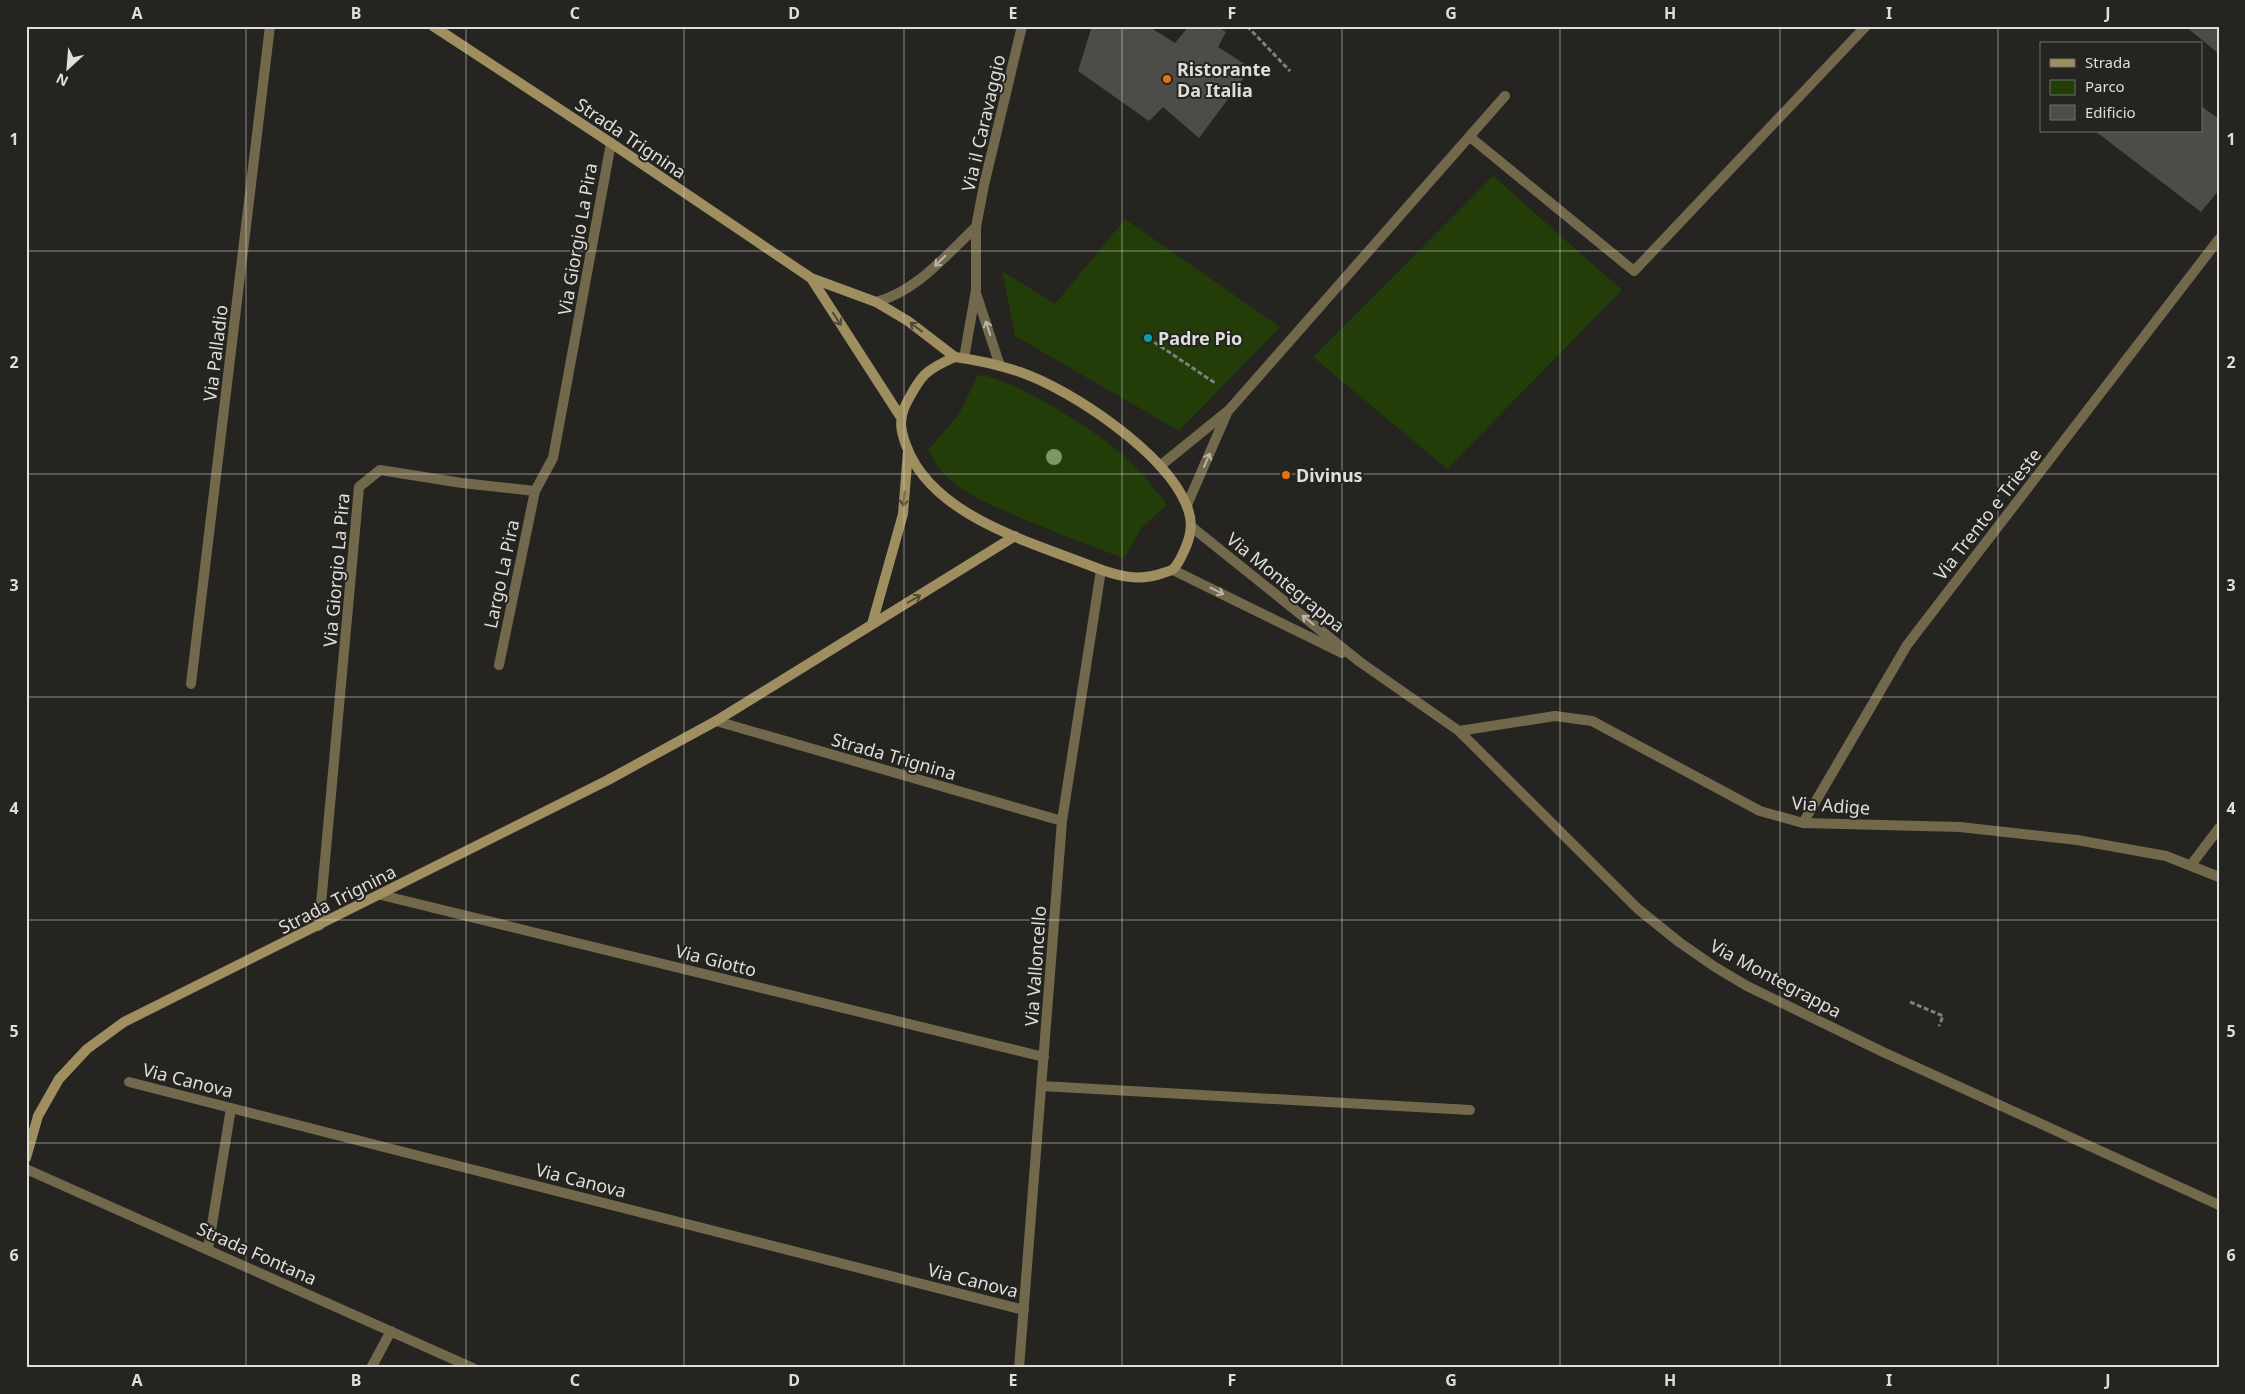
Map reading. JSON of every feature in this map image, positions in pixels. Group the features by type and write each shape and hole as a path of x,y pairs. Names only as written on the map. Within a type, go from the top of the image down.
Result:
{"street":[{"name":"Via Palladio","path":"191,684 270,26"},
{"name":"Strada Trignina","path":"433,26 811,278 876,302 908,321 960,357"},
{"name":"Via il Caravaggio","path":"960,357 976,290 976,228 984,184 1022,26"},
{"path":"1470,137 1634,271 1866,26"},
{"path":"1160,466 1229,410 1505,96"},
{"name":"Via Giorgio La Pira","path":"320,926 359,487 380,470 462,483 535,491 553,458 611,143"},
{"path":"876,302 894,297 926,275 976,228"},
{"name":"Via Trento e Trieste","path":"1804,823 1907,645 2219,239"},
{"name":"Strada Trignina","path":"811,278 900,416"},
{"name":"Via il Caravaggio","path":"976,290 1000,366"},
{"path":"960,357 1022,373 1114,425 1140,445 1179,490 1187,505 1193,528 1179,561 1173,570 1153,577 1131,578 1101,570 1015,536 956,506 934,488 917,468 908,450 902,432 900,416 919,379 940,363 960,357"},
{"path":"1187,505 1229,410"},
{"path":"872,624 903,514 908,450"},
{"name":"Largo La Pira","path":"499,664 535,491"},
{"name":"Via Montegrappa","path":"1193,528 1360,662 1459,731 1638,909 1678,942 1715,967 1747,986 1882,1052 2219,1205"},
{"name":"Strada Trignina","path":"26,1158 38,1116 59,1079 87,1049 124,1022 320,926 608,780 716,721 1015,536"},
{"name":"Via Valloncello","path":"1020,1368 1062,821 1101,570"},
{"name":"Via Montegrappa","path":"1173,570 1360,662"},
{"name":"Via Adige","path":"1459,731 1555,716 1592,721 1760,812 1804,823 1960,827 2048,836 2128,848 2166,856 2219,877"},
{"name":"Strada Trignina","path":"716,721 1062,821"},
{"path":"2191,865 2219,828"},
{"name":"Via Giotto","path":"381,895 1044,1057"},
{"name":"Via Canova","path":"129,1082 1024,1310"},
{"path":"1042,1086 1470,1110"},
{"path":"208,1249 231,1108"},
{"name":"Strada Fontana","path":"26,1168 473,1368"},
{"path":"371,1368 391,1331"}],"path":[{"path":"1247,26 1290,71"},
{"path":"1148,338 1238,400"},
{"path":"1910,1002 1943,1016 1939,1026"}],"green space":[{"path":"1493,176 1622,290 1447,469 1313,357"},
{"path":"1125,219 1280,327 1179,431 1015,336 1002,271 1055,304"},
{"path":"978,375 992,377 1009,384 1050,405 1090,430 1118,451 1156,490 1167,505 1142,527 1124,558 984,502 961,489 940,469 929,449 959,414"}],"building":[{"name":"Ristorante Da Italia","path":"1092,26 1152,26 1151,28 1175,43 1189,26 1216,26 1226,32 1218,47 1251,68 1199,138 1163,107 1149,121 1078,71"},
{"path":"2185,26 2219,26 2219,54"},
{"path":"2202,107 2219,119 2219,190 2201,212 2096,132 2202,132"}],"place":[{"name":"Ristorante Da Italia","path":"1167,79"},
{"name":"Padre Pio","path":"1148,338"},
{"name":"Divinus","path":"1286,475"}]}
